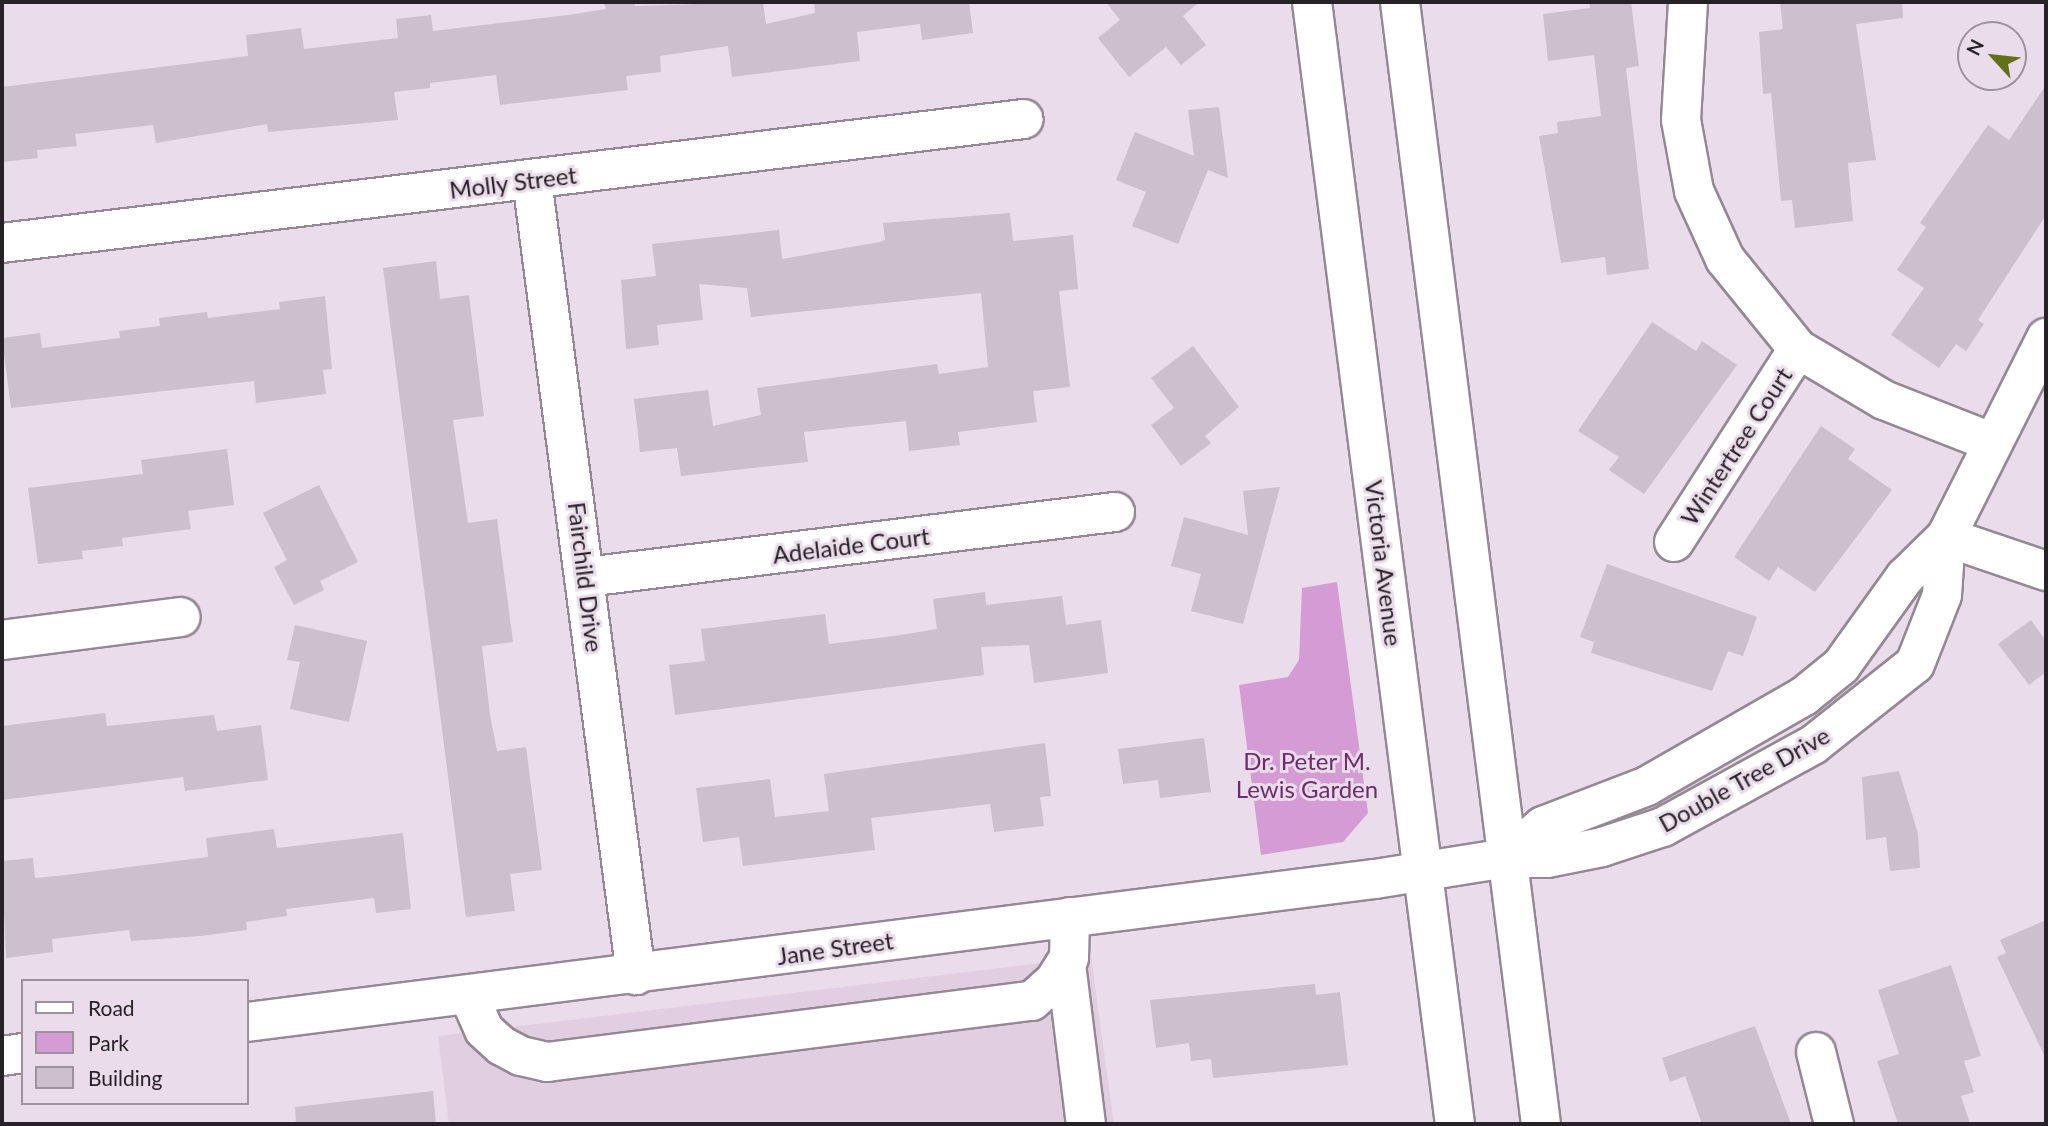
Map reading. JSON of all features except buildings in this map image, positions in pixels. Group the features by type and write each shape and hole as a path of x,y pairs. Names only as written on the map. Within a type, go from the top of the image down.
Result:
{"street":[{"name":"Victoria Avenue","path":"1312,2 1455,1124"},
{"path":"1400,2 1541,1124"},
{"path":"1688,2 1681,120 1694,191 1725,258 1798,349 1884,400 1991,442"},
{"name":"Molly Street","path":"2,243 1024,119"},
{"name":"Fairchild Drive","path":"532,180 636,975"},
{"name":"Double Tree Drive","path":"1506,858 1543,826 1647,786 1804,696 1841,666 1905,577 1946,537 1991,442 2046,338"},
{"name":"Wintertree Court","path":"1674,542 1798,349"},
{"name":"Adelaide Court","path":"586,577 1115,512"},
{"name":"Double Tree Drive","path":"1423,872 1506,858 1546,858 1602,848 1663,827 1813,745 1915,664 1942,596 1946,537"},
{"path":"1946,537 2046,572"},
{"path":"2,640 181,617"},
{"name":"Jane Street","path":"248,1022 636,975 1070,916 1423,872"},
{"path":"1070,916 1066,964 1086,1124"},
{"path":"469,996 484,1030 502,1046 520,1056 547,1062 1032,1001 1066,964"},
{"path":"1816,1052 1834,1124"},
{"path":"2,1056 21,1053"}],"shaded area":[{"path":"1091,957 1114,1124 449,1124 438,1036"}],"green space":[{"name":"Dr. Peter M. Lewis Garden","path":"1337,582 1368,813 1343,842 1261,855 1239,685 1288,677 1299,660 1302,588"}]}
